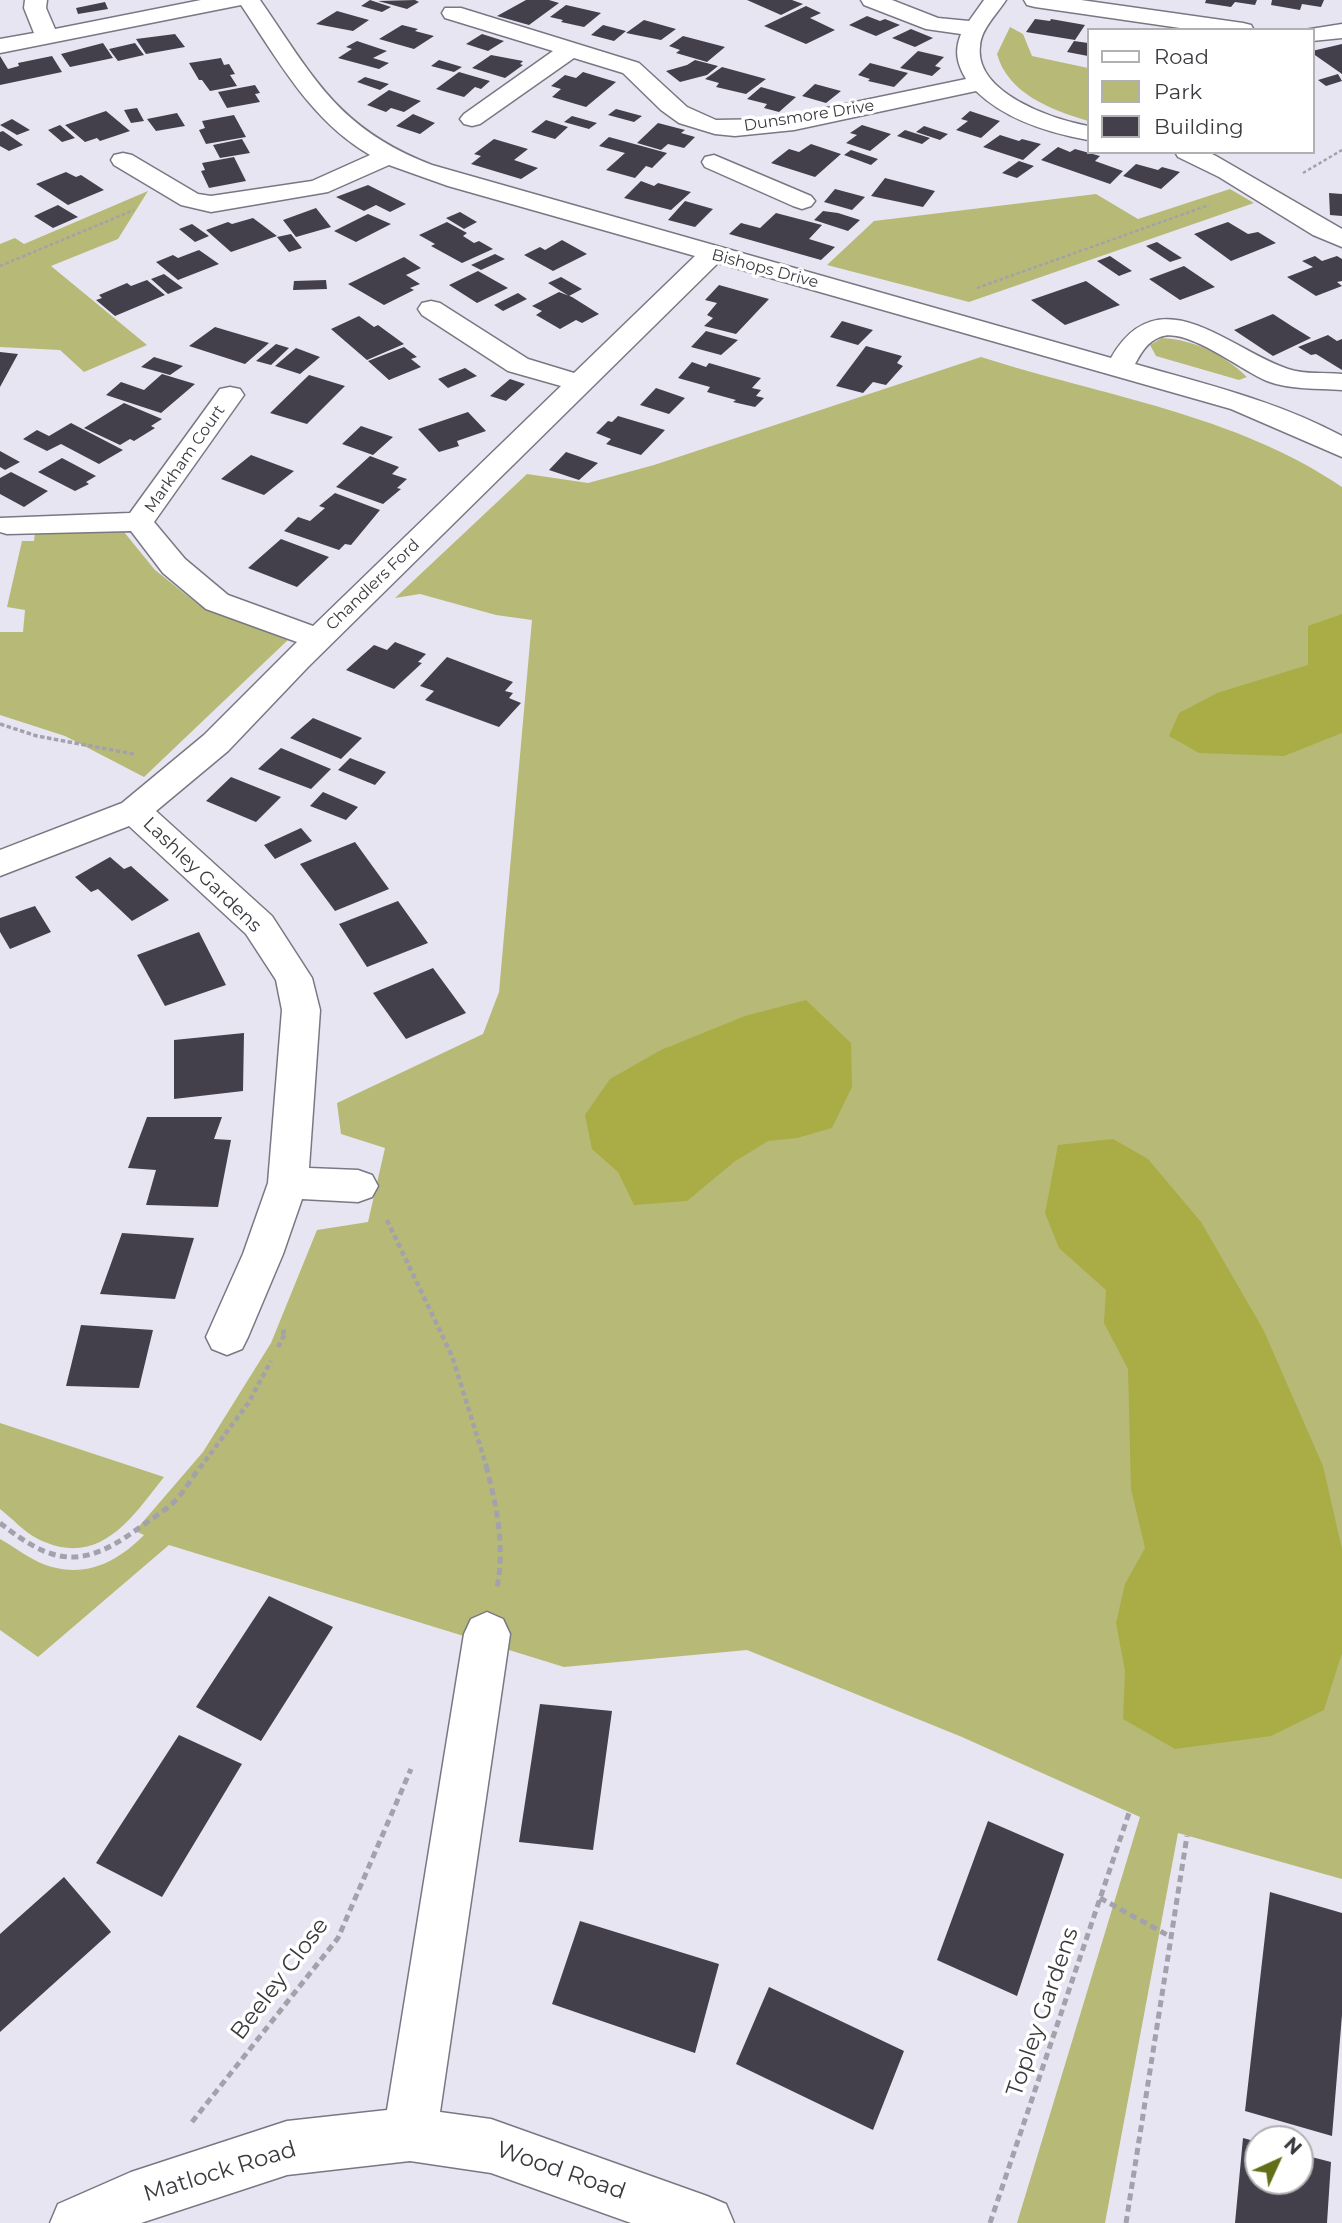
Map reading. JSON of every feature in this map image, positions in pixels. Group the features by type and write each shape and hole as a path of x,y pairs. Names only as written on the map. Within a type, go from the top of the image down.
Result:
{"street":[{"path":"36,0 35,8 47,38"},
{"path":"0,46 235,0"},
{"name":"Bishops Drive","path":"249,0 333,116 361,140 388,156 441,176 1241,403 1311,430 1342,448"},
{"path":"872,0 934,24 976,29"},
{"path":"995,0 968,46 971,67 982,83 1008,105 1051,124 1086,133"},
{"path":"1035,0 1169,10 1236,28"},
{"name":"Dunsmore Drive","path":"453,13 631,68 652,85 668,104 697,122 740,128 787,123 982,83"},
{"path":"1314,34 1342,31"},
{"path":"472,119 573,48"},
{"path":"740,128 707,170 802,201"},
{"path":"1192,154 1221,167 1309,223 1342,239"},
{"path":"123,160 190,200 211,204 319,187 388,156"},
{"name":"Chandlers Ford","path":"0,864 134,810 216,743 318,639 712,254"},
{"path":"431,309 518,365 579,383"},
{"path":"1119,368 1135,341 1148,331 1168,327 1202,334 1278,376 1342,382"},
{"name":"Markham Court","path":"139,523 230,395"},
{"name":"Markham Court","path":"139,523 174,566 217,602 318,639"},
{"name":"Markham Court","path":"7,524 139,523"},
{"name":"Lashley Gardens","path":"134,810 259,925 294,978 301,1010 288,1183 263,1254 227,1337"},
{"path":"288,1183 358,1186"},
{"path":"410,2134 471,1723 487,1634"},
{"name":"Matlock Road","path":"77,2223 131,2199 287,2148 410,2134"},
{"name":"Wood Road","path":"410,2134 491,2146 707,2223"}],"path":[{"path":"917,310 1255,189 1285,182 1342,150"},
{"path":"0,266 177,192"},
{"path":"0,724 37,736 190,765"},
{"path":"358,1186 383,1211 452,1356 478,1434 497,1508 501,1567 487,1634"},
{"path":"0,1523 23,1541 50,1553 71,1557 92,1556 112,1547 174,1502 249,1402 286,1332 227,1337"},
{"name":"Beeley Close","path":"182,2134 338,1938 416,1756"},
{"name":"Topley Gardens","path":"990,2223 1129,1813"},
{"path":"1126,2223 1187,1836"},
{"path":"1100,1898 1171,1937"}],"green space":[{"path":"1010,27 1023,34 1032,56 1086,68 1086,120 1046,106 1021,90 1003,68 997,54"},
{"path":"1230,189 1254,203 969,302 827,265 874,221 1096,194 1138,219"},
{"path":"148,191 118,239 51,266 147,345 84,372 60,350 0,347 0,244 15,238 24,244"},
{"path":"1162,338 1186,342 1208,350 1228,361 1247,377 1239,380 1156,356 1150,345"},
{"path":"981,357 1213,424 1301,462 1342,487 1342,1879 1178,1833 1105,2223 1017,2223 1140,1817 962,1737 747,1650 564,1667 169,1545 38,1657 0,1630 0,1539 39,1562 66,1570 103,1564 134,1544 144,1535 135,1531 203,1452 271,1343 317,1230 368,1222 385,1148 341,1134 337,1103 483,1034 499,992 532,620 496,615 420,594 395,598 527,474 588,483 654,465"},
{"path":"35,532 124,532 155,570 199,605 290,638 144,777 65,736 0,715 0,632 23,632 25,610 7,607 22,541 34,541"},
{"path":"0,1423 164,1477 139,1509 112,1535 96,1544 79,1548 60,1547 33,1536 0,1509"}],"shaded area":[{"path":"1342,614 1342,733 1284,756 1199,753 1169,736 1179,713 1217,693 1308,665 1308,626"},
{"path":"806,1000 851,1043 852,1087 832,1128 797,1138 768,1141 734,1162 687,1201 634,1205 618,1172 592,1149 585,1115 610,1079 661,1050 745,1016"},
{"path":"1113,1139 1148,1159 1201,1222 1263,1329 1323,1466 1342,1549 1342,1653 1324,1710 1271,1736 1175,1749 1123,1719 1125,1671 1116,1623 1125,1584 1145,1548 1131,1489 1128,1369 1104,1323 1106,1290 1059,1248 1045,1213 1058,1145"}],"building":[{"path":"370,0 391,7 382,12 361,6"},
{"path":"526,0 559,3 529,25 497,16"},
{"path":"747,0 792,0 803,4 781,15"},
{"path":"1206,0 1257,0 1255,5 1235,2 1231,7 1205,3"},
{"path":"1272,0 1324,0 1321,7 1302,4 1300,10 1271,5"},
{"path":"378,1 419,2 407,9"},
{"path":"105,2 108,9 78,14 76,8"},
{"path":"566,5 601,13 584,27 550,17"},
{"path":"806,6 821,13 810,18 835,30 806,44 764,26"},
{"path":"337,11 369,20 353,31 316,24"},
{"path":"867,16 900,25 876,36 849,25"},
{"path":"1035,19 1085,25 1075,40 1026,32"},
{"path":"644,20 676,29 661,40 626,33"},
{"path":"402,25 434,36 414,49 379,39"},
{"path":"603,25 626,31 614,41 591,35"},
{"path":"911,29 933,38 915,47 892,38"},
{"path":"175,34 185,47 146,54 136,39"},
{"path":"482,34 504,41 488,51 466,44"},
{"path":"683,36 725,47 707,62 676,53 680,50 669,46"},
{"path":"357,41 387,51 373,58 389,63 379,69 338,58 352,49 346,47"},
{"path":"1074,41 1086,43 1086,56 1067,52"},
{"path":"103,43 113,58 70,67 61,54"},
{"path":"135,43 144,55 118,61 109,49"},
{"path":"1342,44 1342,74 1314,54 1314,51"},
{"path":"918,51 944,57 935,66 941,68 932,76 900,68"},
{"path":"491,55 523,61 520,64 523,65 505,78 472,68"},
{"path":"0,56 8,69 19,66 18,63 52,56 62,72 0,85"},
{"path":"221,58 224,65 229,64 235,74 230,75 237,86 210,91 202,80 199,80 189,63"},
{"path":"439,60 462,67 454,72 431,66"},
{"path":"695,60 718,66 707,75 680,82 666,71 687,65"},
{"path":"870,63 908,73 894,87 868,81 870,79 858,75"},
{"path":"722,67 766,79 746,94 716,87 719,83 705,79"},
{"path":"459,72 490,81 481,89 475,87 464,97 436,89"},
{"path":"583,72 616,82 586,107 552,97 561,89 551,86 565,75 576,78"},
{"path":"1338,74 1342,81 1326,86 1318,80"},
{"path":"365,77 389,84 380,90 357,82"},
{"path":"815,84 841,91 826,103 802,96"},
{"path":"255,85 260,93 255,94 260,102 227,108 218,92"},
{"path":"761,87 796,97 779,112 764,108 767,104 747,99"},
{"path":"389,90 421,101 404,112 391,108 386,112 367,105"},
{"path":"137,108 144,121 131,123 124,110"},
{"path":"616,109 642,116 634,122 608,115"},
{"path":"106,111 130,131 100,141 97,138 85,142 65,125"},
{"path":"970,111 1000,121 981,138 956,130 968,121 961,119"},
{"path":"177,113 185,126 156,131 147,119"},
{"path":"413,114 435,123 420,134 396,126"},
{"path":"234,115 246,137 206,144 199,130 205,128 202,121"},
{"path":"572,116 597,123 589,129 564,122"},
{"path":"12,119 30,130 17,135 0,125"},
{"path":"546,120 568,127 555,139 531,132"},
{"path":"658,123 685,130 681,133 695,137 684,148 668,144 661,150 637,143"},
{"path":"60,125 75,138 62,142 48,130"},
{"path":"862,125 891,134 870,151 846,143 857,135 850,133"},
{"path":"924,126 948,134 940,140 916,132"},
{"path":"905,130 930,138 922,144 897,136"},
{"path":"3,131 23,145 9,151 0,146 0,132"},
{"path":"1000,135 1041,144 1023,160 983,147"},
{"path":"609,137 667,153 652,168 646,166 635,178 606,170 625,153 599,146"},
{"path":"242,139 250,153 220,158 213,145"},
{"path":"494,139 528,149 514,160 538,168 521,179 471,164 481,156 474,154"},
{"path":"811,144 841,154 815,177 771,163 789,149 799,152"},
{"path":"1058,147 1070,152 1075,149 1100,156 1095,161 1123,171 1110,184 1041,160"},
{"path":"851,150 878,159 871,165 844,155"},
{"path":"234,157 246,181 209,188 201,171 205,170 202,163"},
{"path":"1019,161 1034,166 1017,178 1002,173"},
{"path":"1136,164 1180,172 1161,189 1123,176"},
{"path":"66,172 76,177 81,175 104,190 68,205 36,184"},
{"path":"885,178 935,191 923,207 871,196"},
{"path":"641,181 691,192 671,210 624,198"},
{"path":"368,185 406,204 390,212 376,205 364,211 336,197"},
{"path":"835,189 865,197 852,210 824,202"},
{"path":"1329,193 1342,194 1342,216 1330,215"},
{"path":"685,201 713,209 695,227 668,220"},
{"path":"58,205 78,217 53,228 34,216"},
{"path":"316,208 331,227 296,237 283,220"},
{"path":"823,211 860,220 848,231 814,220"},
{"path":"460,212 477,222 464,229 446,218"},
{"path":"776,213 822,225 809,239 835,247 821,260 729,234 741,223 760,228"},
{"path":"368,214 391,224 356,242 334,231"},
{"path":"253,218 277,236 231,252 206,230 228,222 232,224"},
{"path":"447,222 467,233 463,236 474,243 479,241 493,249 462,263 431,246 435,244 419,235"},
{"path":"1228,222 1248,234 1258,232 1276,243 1231,261 1194,234"},
{"path":"192,224 209,236 195,242 179,229"},
{"path":"291,234 302,248 289,252 277,237"},
{"path":"562,240 587,254 553,271 524,255 540,247 545,250"},
{"path":"1157,242 1182,258 1170,262 1146,246"},
{"path":"199,250 219,264 178,280 156,262 173,255 178,258"},
{"path":"495,254 505,259 481,270 471,265"},
{"path":"1110,256 1132,271 1119,276 1097,261"},
{"path":"1315,256 1322,261 1337,256 1342,259 1342,281 1337,282 1342,286 1316,296 1287,277 1313,267 1302,261"},
{"path":"404,257 421,268 406,275 420,284 410,288 414,290 384,305 348,284"},
{"path":"1184,266 1215,287 1180,300 1149,279"},
{"path":"478,271 508,288 477,303 449,285"},
{"path":"164,274 183,288 168,294 151,279"},
{"path":"561,277 582,289 569,296 548,283"},
{"path":"147,280 165,295 115,316 96,300 102,298 99,295 127,283 131,286"},
{"path":"326,280 327,289 293,290 294,281"},
{"path":"1086,281 1120,305 1065,325 1031,300"},
{"path":"719,285 769,299 736,334 704,326 713,318 707,315 717,303 705,300"},
{"path":"559,292 599,314 582,323 576,320 560,329 536,315 542,311 532,306"},
{"path":"518,293 527,299 503,311 494,305"},
{"path":"1273,314 1311,338 1273,356 1234,330"},
{"path":"359,316 374,327 378,325 404,344 367,360 331,329"},
{"path":"842,321 873,330 858,345 830,337"},
{"path":"215,327 269,343 245,364 189,346"},
{"path":"706,331 738,340 721,355 691,347"},
{"path":"1328,335 1337,341 1342,339 1342,370 1316,354 1311,355 1298,347"},
{"path":"276,344 289,348 271,365 256,361"},
{"path":"866,346 902,356 897,363 903,366 886,385 873,382 863,393 836,386"},
{"path":"404,347 417,357 411,359 421,367 389,380 368,361"},
{"path":"296,348 320,357 300,374 275,366"},
{"path":"0,352 18,354 0,387"},
{"path":"154,357 183,366 170,375 141,367"},
{"path":"692,362 706,367 709,363 761,378 752,388 761,390 756,396 764,398 755,407 733,402 736,400 707,392 710,387 678,378"},
{"path":"465,368 477,376 448,388 438,379"},
{"path":"162,374 195,384 161,413 106,395 121,382 144,390"},
{"path":"309,375 345,386 307,424 270,413"},
{"path":"510,379 525,384 506,401 490,396"},
{"path":"656,388 685,398 669,414 640,405"},
{"path":"124,403 162,419 151,426 155,428 134,441 130,439 120,445 84,428"},
{"path":"468,412 486,431 457,441 459,446 439,452 418,429"},
{"path":"618,416 665,430 641,455 606,444 611,439 596,433 608,421 612,422"},
{"path":"71,423 123,450 99,464 61,444 47,451 23,439 37,430 49,436"},
{"path":"361,426 393,437 373,455 342,444"},
{"path":"0,451 20,462 5,470 0,467"},
{"path":"566,452 598,463 579,480 549,470"},
{"path":"251,455 294,471 264,495 221,479"},
{"path":"370,456 399,467 392,474 407,479 397,488 401,489 383,504 336,487"},
{"path":"62,458 96,476 86,482 89,484 75,491 38,472"},
{"path":"11,472 48,491 24,507 0,494 0,478"},
{"path":"335,493 380,510 351,545 345,544 339,550 284,531 298,517 310,521 325,508 319,506"},
{"path":"281,539 329,557 297,587 248,568"},
{"path":"395,642 426,654 418,662 422,663 394,689 346,670 374,645 387,650"},
{"path":"447,657 513,682 505,691 513,693 509,698 521,703 499,727 425,700 434,691 420,686"},
{"path":"313,718 362,738 341,759 290,738"},
{"path":"281,748 331,769 311,789 258,769"},
{"path":"350,758 386,772 375,785 338,770"},
{"path":"231,777 281,797 256,822 206,801"},
{"path":"323,792 358,807 346,820 310,806"},
{"path":"301,828 312,841 275,859 264,845"},
{"path":"355,842 389,889 335,911 300,864"},
{"path":"110,857 124,869 131,866 169,900 132,921 98,889 91,892 75,877"},
{"path":"398,901 428,943 367,967 339,924"},
{"path":"35,906 51,932 10,949 0,932 0,918"},
{"path":"199,932 226,985 165,1006 137,955"},
{"path":"433,968 466,1013 406,1039 373,993"},
{"path":"244,1033 243,1091 174,1099 174,1040"},
{"path":"147,1117 222,1117 214,1139 231,1140 218,1207 146,1205 156,1170 128,1168"},
{"path":"122,1233 194,1238 175,1299 100,1294"},
{"path":"81,1325 153,1330 139,1388 66,1386"},
{"path":"269,1596 333,1627 261,1741 196,1707"},
{"path":"540,1704 612,1711 593,1850 519,1842"},
{"path":"179,1735 242,1764 162,1897 96,1863"},
{"path":"988,1821 1064,1854 1017,1996 937,1960"},
{"path":"64,1877 111,1932 0,2032 0,1934"},
{"path":"1270,1892 1342,1913 1342,2015 1332,2136 1314,2131 1314,2125 1294,2125 1245,2111"},
{"path":"580,1921 719,1964 695,2053 552,2004"},
{"path":"769,1987 904,2051 873,2130 736,2064"},
{"path":"1243,2138 1244,2195 1314,2195 1314,2158 1331,2162 1327,2223 1235,2223"}]}
